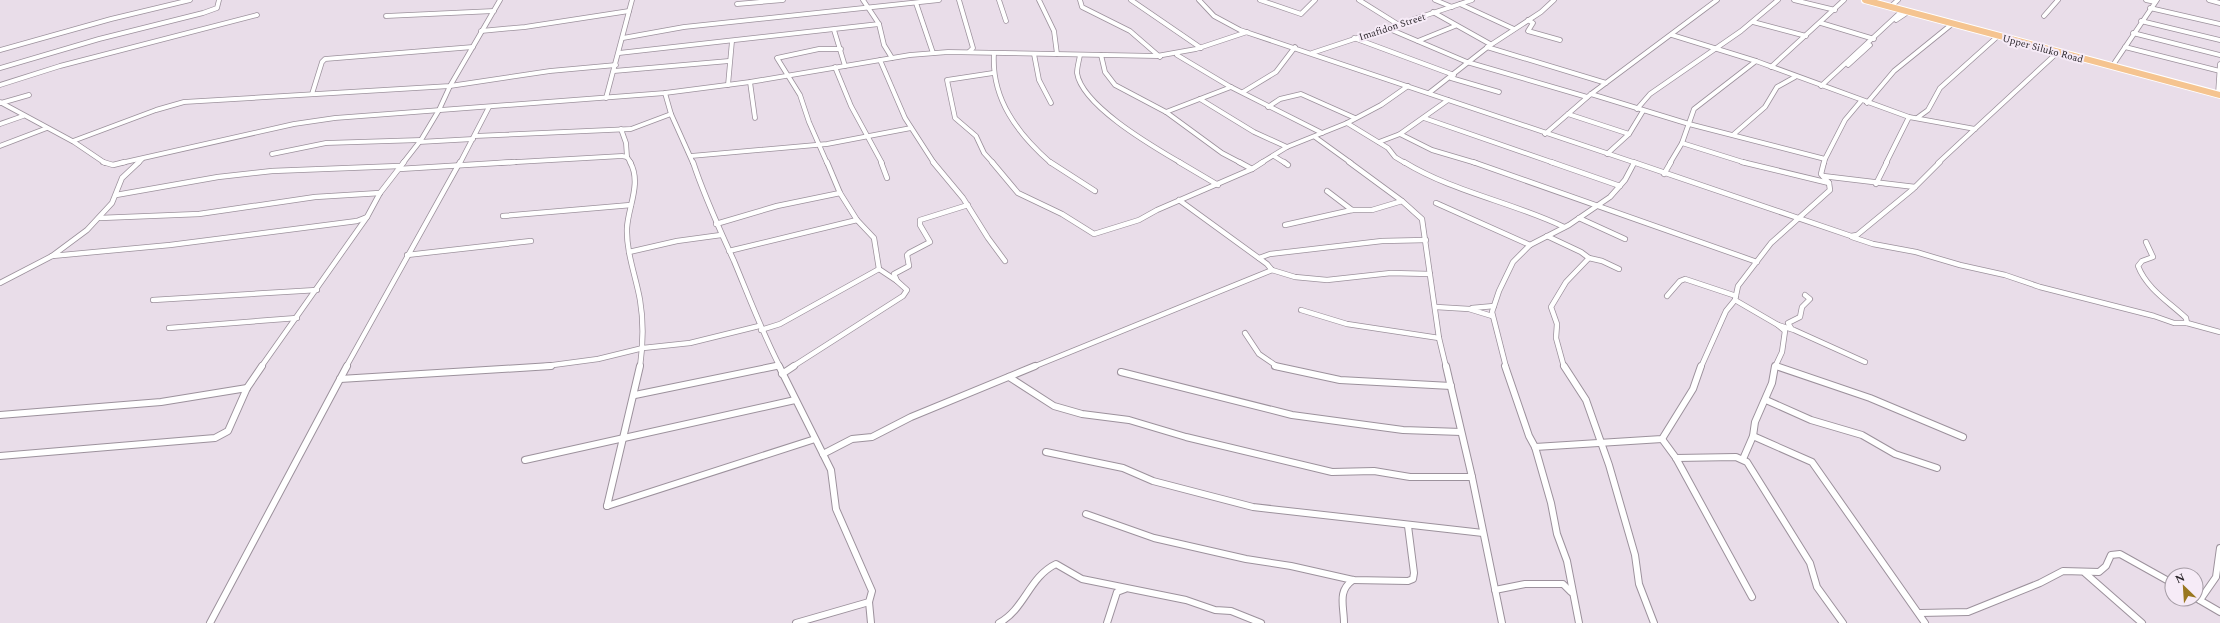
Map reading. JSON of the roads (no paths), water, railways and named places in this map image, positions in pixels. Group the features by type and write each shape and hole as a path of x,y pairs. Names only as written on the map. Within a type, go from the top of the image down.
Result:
{"main road":[{"name":"Upper Siluko Road","path":"1865,0 2219,95"}],"street":[{"path":"0,50 111,19 190,0"},
{"path":"0,68 99,39 203,13 217,8 219,0"},
{"path":"0,456 215,438 228,431 247,388 367,217 380,193 420,141 439,110 450,86 500,0"},
{"path":"606,98 616,65 632,0"},
{"path":"737,4 783,0"},
{"path":"863,0 879,24 884,45 892,58"},
{"path":"623,38 684,27 868,8 908,2 916,3 939,0"},
{"path":"959,0 972,48 969,52"},
{"path":"999,0 1006,21"},
{"path":"1039,0 1054,31 1057,54"},
{"path":"1080,0 1082,7 1130,31 1160,57"},
{"path":"1131,0 1178,34 1201,48"},
{"path":"1199,0 1209,11 1229,24 1247,32 1296,47 1545,134 1796,219 1873,244 1916,252 1960,265 2005,275 2040,287 2154,316 2166,321 2181,324 2187,323 2220,332"},
{"path":"1260,0 1301,14 1315,0"},
{"path":"1359,0 1399,25"},
{"path":"1435,0 1452,7"},
{"name":"Imafidon Street","path":"1312,53 1472,0"},
{"path":"1429,93 1453,76 1467,62 1554,0"},
{"path":"1545,134 1587,97 1717,0"},
{"path":"1637,108 1650,94 1753,22 1778,0"},
{"path":"1794,0 1835,10"},
{"path":"1771,67 1822,22 1844,0"},
{"path":"1890,7 1898,0"},
{"path":"2044,16 2058,0"},
{"path":"2146,0 2156,1"},
{"path":"2209,0 2220,3"},
{"path":"2115,62 2141,21 2156,1"},
{"path":"916,3 933,53"},
{"path":"1460,4 1514,29"},
{"path":"2150,8 2220,24"},
{"path":"386,16 494,10"},
{"path":"481,31 525,27 629,11"},
{"path":"1821,86 1905,11"},
{"path":"1433,12 1489,46 1606,83"},
{"path":"0,85 60,66 257,15"},
{"path":"1528,20 1533,23 1528,30 1560,40"},
{"path":"2141,21 2220,40"},
{"path":"1753,22 1806,36"},
{"path":"1822,22 1874,38"},
{"path":"619,53 879,24"},
{"path":"1867,103 1894,71 1952,24"},
{"path":"1418,41 1455,26"},
{"path":"1387,28 1467,62 1587,97"},
{"path":"834,30 845,66"},
{"path":"0,103 73,140 107,165 319,120 364,115 489,108 665,92 750,82 892,58 933,53 969,52 1160,57 1177,55 1247,32"},
{"path":"2133,33 2220,55"},
{"path":"1672,35 1756,61 1861,101 1909,117 1975,129"},
{"path":"1917,118 1928,110 1940,88 1998,36"},
{"path":"1354,38 1499,92"},
{"path":"1848,66 1874,38"},
{"path":"728,85 732,40"},
{"path":"312,94 322,62 325,59 473,47"},
{"path":"1243,92 1276,72 1296,47"},
{"path":"2125,47 2219,70"},
{"path":"841,49 819,49 777,58 789,75 800,95 808,122 820,144 840,193 857,220 874,238 878,269"},
{"path":"1851,236 1857,236 1915,187 1929,172 2058,52"},
{"path":"994,53 993,74 1003,104 1039,152 1068,175 1094,191"},
{"path":"1034,54 1035,71 1045,95 1051,103"},
{"path":"1080,55 1077,75 1082,88 1091,98 1120,124 1218,185"},
{"path":"1101,55 1101,64 1115,85 1166,112 1222,153 1252,169"},
{"path":"1177,55 1268,107 1322,133"},
{"path":"880,60 891,89 911,128 939,170 950,179 968,205 991,245 1005,262"},
{"path":"614,71 729,61"},
{"path":"1664,174 1682,143 1694,109 1756,61"},
{"path":"2101,63 2115,62 2126,69"},
{"path":"2219,95 2220,64"},
{"path":"73,140 156,110 184,102 450,86 550,71 616,65"},
{"path":"836,67 851,106 883,165 888,178"},
{"path":"993,74 950,78 947,80 955,118 976,136 984,154 1015,187 1018,193 1062,214 1094,234 1139,220 1179,200 1218,185 1252,169 1287,147 1347,123 1381,105 1408,86"},
{"path":"1734,134 1765,108 1777,87 1796,77"},
{"path":"750,82 755,118"},
{"path":"1166,112 1231,87"},
{"path":"665,92 671,114 691,156 704,196 729,251 760,328 831,470 836,510 872,592 869,602 871,623"},
{"path":"1268,107 1280,99 1301,94 1355,118"},
{"path":"1591,94 1689,124 1734,134 1825,159"},
{"path":"0,103 29,95"},
{"path":"1200,100 1242,126 1287,147"},
{"path":"1379,142 1400,134 1448,100"},
{"path":"1662,439 1694,389 1701,366 1726,311 1735,298 1738,286 1770,243 1830,190 1829,183 1823,176 1820,169 1845,120 1861,101"},
{"path":"210,623 407,255 474,138 489,108"},
{"path":"1606,154 1629,134 1643,110"},
{"path":"272,154 326,143 420,141 621,129 646,125 671,114"},
{"path":"1568,114 1629,134"},
{"path":"0,124 23,116"},
{"path":"1876,184 1909,117"},
{"path":"1424,118 1620,186"},
{"path":"1347,123 1388,148 1395,157 1426,176 1539,215 1564,227"},
{"path":"0,146 47,128"},
{"path":"691,156 820,144 911,128"},
{"path":"621,129 626,143 627,157 634,171 636,182 627,228 629,252 642,313 643,348 635,395 607,506 815,439"},
{"path":"1400,134 1432,150 1489,167 1757,262"},
{"path":"1315,137 1402,201 1422,219 1436,307 1439,338 1472,477 1502,623"},
{"path":"1682,143 1744,162 1829,183"},
{"path":"1274,156 1288,165"},
{"path":"116,195 218,177 272,171 627,157"},
{"path":"0,283 52,256 87,230 100,218 116,195 122,178 142,158"},
{"path":"1580,622 1570,578 1535,447 1529,436 1507,373 1492,316 1498,291 1513,262 1530,245 1579,218 1610,197 1620,186 1634,164"},
{"path":"1823,176 1876,184 1915,187"},
{"path":"1327,191 1352,210"},
{"path":"100,218 199,214 314,198 380,193"},
{"path":"716,224 777,206 840,193"},
{"path":"1179,200 1272,270 1295,277 1327,280 1391,273 1430,274"},
{"path":"1285,225 1352,210 1372,210 1402,201"},
{"path":"1436,203 1472,222 1530,245"},
{"path":"503,216 555,210 631,205"},
{"path":"897,281 894,274 909,266 907,255 909,252 930,242 920,224 920,220 968,205"},
{"path":"52,256 241,237 356,221 367,217"},
{"path":"1579,218 1625,239"},
{"path":"729,251 857,220"},
{"path":"629,252 677,241 721,235"},
{"path":"1547,236 1581,252 1589,258 1602,261 1619,269"},
{"path":"1258,258 1270,254 1382,241 1426,240"},
{"path":"407,255 476,246 531,241"},
{"path":"2146,242 2153,257 2142,261 2138,266 2140,271 2154,290 2186,318 2187,323"},
{"path":"1589,258 1586,264 1566,282 1551,307 1557,324 1556,338 1562,364 1586,400 1621,501 1635,555 1639,584 1654,623"},
{"path":"340,379 431,372 547,367 643,348 690,343 780,324 878,269"},
{"path":"782,374 903,296 907,290 897,281 878,269"},
{"path":"823,454 852,439 860,437 872,438 911,418 1009,377 1029,371 1108,336 1272,270"},
{"path":"1667,296 1680,281 1685,279 1735,298 1783,328 1785,334 1782,352 1775,366 1772,383 1766,400 1755,422 1753,436 1743,459"},
{"path":"153,300 272,294 317,290"},
{"path":"1792,329 1788,323 1800,317 1802,307 1810,299 1805,295"},
{"path":"1436,307 1465,308 1494,306"},
{"path":"1465,308 1492,316"},
{"path":"1301,310 1347,324 1439,338"},
{"path":"170,328 297,318"},
{"path":"1778,325 1792,329 1865,362"},
{"path":"1245,333 1259,354 1276,367 1340,380 1451,386"},
{"path":"635,395 778,366"},
{"path":"1775,366 1870,399 1950,429 1963,436"},
{"path":"1120,372 1292,415 1402,430 1461,432"},
{"path":"1009,377 1054,406 1082,414 1129,420 1186,437 1332,472 1374,471 1410,477 1472,477"},
{"path":"0,415 161,402 247,388"},
{"path":"524,460 795,400"},
{"path":"1766,400 1811,420 1862,435 1895,454 1937,468"},
{"path":"1753,436 1812,462 1920,613 1925,623"},
{"path":"1535,447 1662,439"},
{"path":"1662,439 1676,458 1752,597"},
{"path":"1046,452 1123,468 1153,480 1253,508 1483,533"},
{"path":"1676,458 1743,459"},
{"path":"1743,459 1763,485 1810,563 1811,573 1823,595 1843,623"},
{"path":"1086,514 1154,538 1246,559 1291,566 1353,580 1408,581 1412,578 1414,573 1408,526"},
{"path":"2204,592 2216,577 2220,548"},
{"path":"1920,613 1968,612 2040,583 2063,571 2101,572 2108,566 2112,555 2120,554 2164,579"},
{"path":"999,623 1012,616 1020,609 1028,590 1051,566 1056,564 1082,578 1126,589 1186,600 1215,610 1231,611 1261,623"},
{"path":"2084,572 2142,623"},
{"path":"1563,584 1570,578"},
{"path":"1344,623 1342,591 1346,583 1353,580"},
{"path":"1495,590 1525,584 1563,584 1568,588 1573,596"},
{"path":"1107,623 1117,592 1126,589"},
{"path":"796,623 869,602"},
{"path":"2204,603 2220,612"}]}
